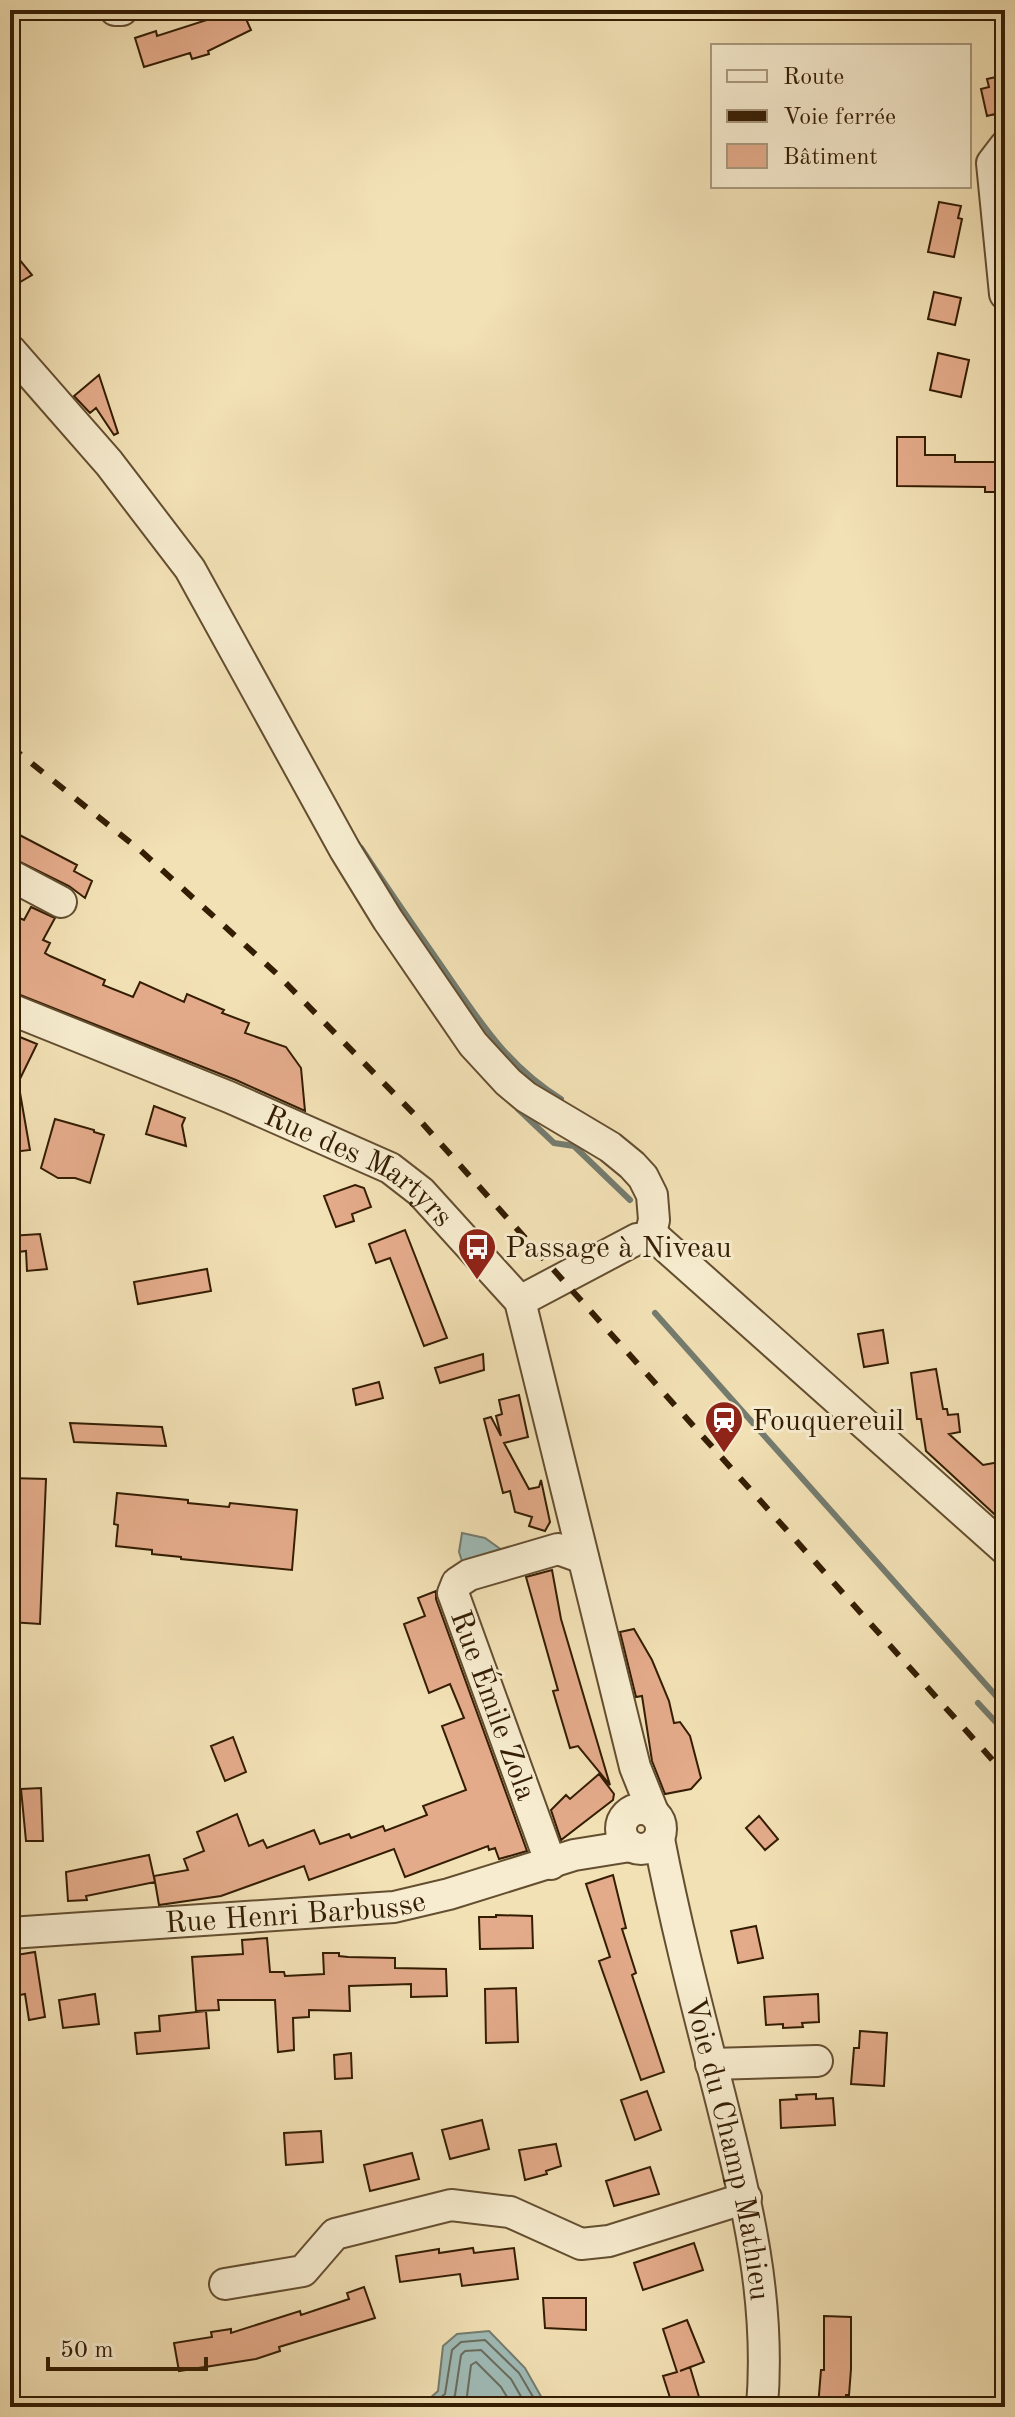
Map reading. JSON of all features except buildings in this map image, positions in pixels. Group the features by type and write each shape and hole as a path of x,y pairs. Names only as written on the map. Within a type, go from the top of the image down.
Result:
{"street":[{"path":"115,10 122,10"},
{"path":"1005,146 992,163 1005,294"},
{"path":"10,350 109,463 190,569 276,729 381,909 484,1057"},
{"path":"12,882 61,902"},
{"path":"400,974 432,1013 526,1097 610,1147 632,1165 643,1177 652,1195 654,1220 650,1237"},
{"name":"Rue des Martyrs","path":"10,1009 229,1097 390,1168 421,1192 520,1301 583,1558"},
{"path":"520,1301 637,1239 650,1237 660,1240 1005,1549"},
{"name":"Rue Émile Zola","path":"563,1860 453,1593 457,1583 469,1575 558,1549 583,1558"},
{"path":"583,1558 635,1767 640,1830"},
{"name":"Rue Henri Barbusse","path":"10,1933 394,1907 563,1860 601,1839 640,1830"},
{"name":"Voie du Champ Mathieu","path":"640,1830 669,1894 746,2198 760,2271 762,2407"},
{"path":"711,2064 817,2061"},
{"path":"225,2284 303,2271 335,2234 451,2205 510,2212 581,2244 609,2241 746,2198"}],"water":[{"path":"462,1533 485,1538 503,1551 463,1564 459,1552"},
{"path":"489,2331 525,2368 547,2407 386,2407 429,2399 438,2391 443,2346 457,2334"}],"waterway":[{"path":"361,848 492,1037 523,1070 561,1099"},
{"path":"518,1109 554,1143 574,1146 630,1200"},
{"path":"655,1313 1005,1706"},
{"path":"978,1703 1005,1732"}],"railway":[{"path":"10,746 141,851 277,974 415,1115 1005,1774"}],"place":[{"name":"Passage à Niveau","path":"477,1281"},
{"name":"Fouquereuil","path":"724,1454"}]}
